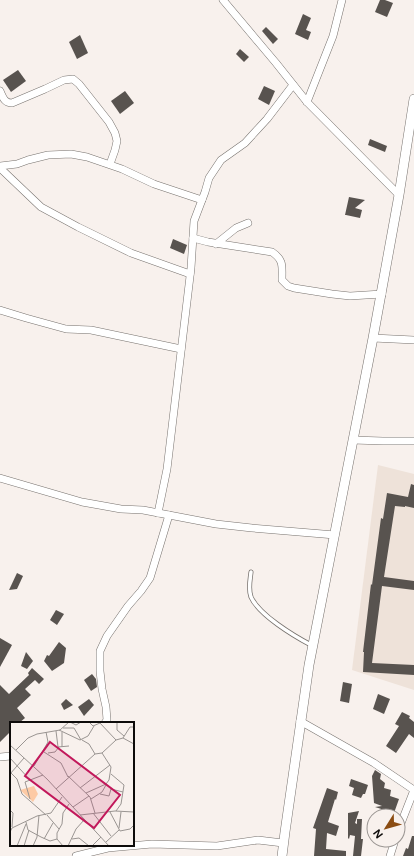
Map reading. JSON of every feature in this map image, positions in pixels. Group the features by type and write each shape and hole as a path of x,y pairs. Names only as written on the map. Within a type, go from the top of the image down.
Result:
{"main road":[{"path":"282,856 308,665 382,294 399,195 412,133 414,98"}],"street":[{"path":"223,0 307,102 399,195"},
{"path":"307,102 333,36 342,0"},
{"path":"0,91 4,100 8,104 12,104 64,80 73,79 79,84 115,133 117,141 110,164"},
{"path":"158,513 167,469 190,274 194,221 209,178 221,160 245,143 267,119 292,85"},
{"path":"0,167 17,164 48,155 71,154 110,164 154,184 202,200"},
{"path":"0,167 42,207 78,227 131,253 190,274"},
{"path":"216,244 236,228 248,223"},
{"path":"193,238 244,249 272,252 280,258 282,264 282,280 288,286 294,288 350,296 382,294"},
{"path":"0,310 66,328 91,330 181,349"},
{"path":"373,338 414,340"},
{"path":"354,440 414,441"},
{"path":"0,478 82,502 121,509 143,510 216,524 335,535"},
{"path":"106,722 107,720 106,707 100,671 100,651 107,636 128,606 142,591 150,578 169,515"},
{"path":"300,721 374,763 414,790 406,810"},
{"path":"0,757 10,756"},
{"path":"134,845 217,846 258,840 284,843"},
{"path":"76,856 113,846"}],"lane":[{"path":"251,572 249,587 251,597 259,609 279,626 312,646"}],"shaded area":[{"path":"378,465 414,474 414,690 352,670"}],"building":[{"path":"380,0 393,3 387,17 375,12"},
{"path":"303,14 311,18 306,30 311,32 308,40 295,34"},
{"path":"266,27 278,39 273,44 262,31"},
{"path":"80,35 88,53 77,59 69,42"},
{"path":"240,49 249,57 244,62 236,54"},
{"path":"18,70 26,81 11,92 3,80"},
{"path":"264,86 275,91 269,105 258,99"},
{"path":"125,91 134,103 120,114 111,101"},
{"path":"370,139 387,146 385,152 368,145"},
{"path":"349,197 365,200 355,208 362,210 360,218 345,215"},
{"path":"173,239 187,245 184,254 170,248"},
{"path":"411,484 414,485 414,508 395,506 384,577 414,581 414,590 382,586 372,663 414,665 414,675 363,672 363,652 371,584 372,585 381,518 383,519 387,493 408,497"},
{"path":"17,573 23,576 17,589 9,590"},
{"path":"56,610 64,614 57,625 50,620"},
{"path":"0,638 12,645 0,667"},
{"path":"59,642 66,648 64,663 52,671 44,661 47,655 49,656"},
{"path":"26,652 33,661 27,669 21,666"},
{"path":"32,668 44,679 39,684 35,680 25,689 31,695 17,708 25,718 20,722 10,722 10,732 0,742 0,685 9,694 29,675 28,673"},
{"path":"92,674 96,679 97,687 91,691 84,680"},
{"path":"343,682 352,684 349,703 340,701"},
{"path":"378,694 390,699 384,714 373,709"},
{"path":"66,699 73,705 64,710 61,704"},
{"path":"89,699 94,705 84,716 78,707"},
{"path":"402,712 410,716 409,718 414,722 414,738 409,734 396,753 386,746 399,726 395,724"},
{"path":"375,770 381,774 380,779 385,783 384,788 391,790 390,796 399,799 396,808 375,807 382,806 374,803 372,776"},
{"path":"351,779 368,785 365,794 363,794 361,798 352,795 354,788 349,786"},
{"path":"327,788 338,792 328,822 339,826 336,836 327,833 326,849 346,851 346,856 314,856 316,829 313,828"},
{"path":"359,811 355,823 357,824 357,819 362,819 361,839 363,839 361,856 353,856 355,836 350,835 349,839 348,838 348,813"},
{"path":"412,836 414,836 414,856 403,856 406,848 408,849"}]}
